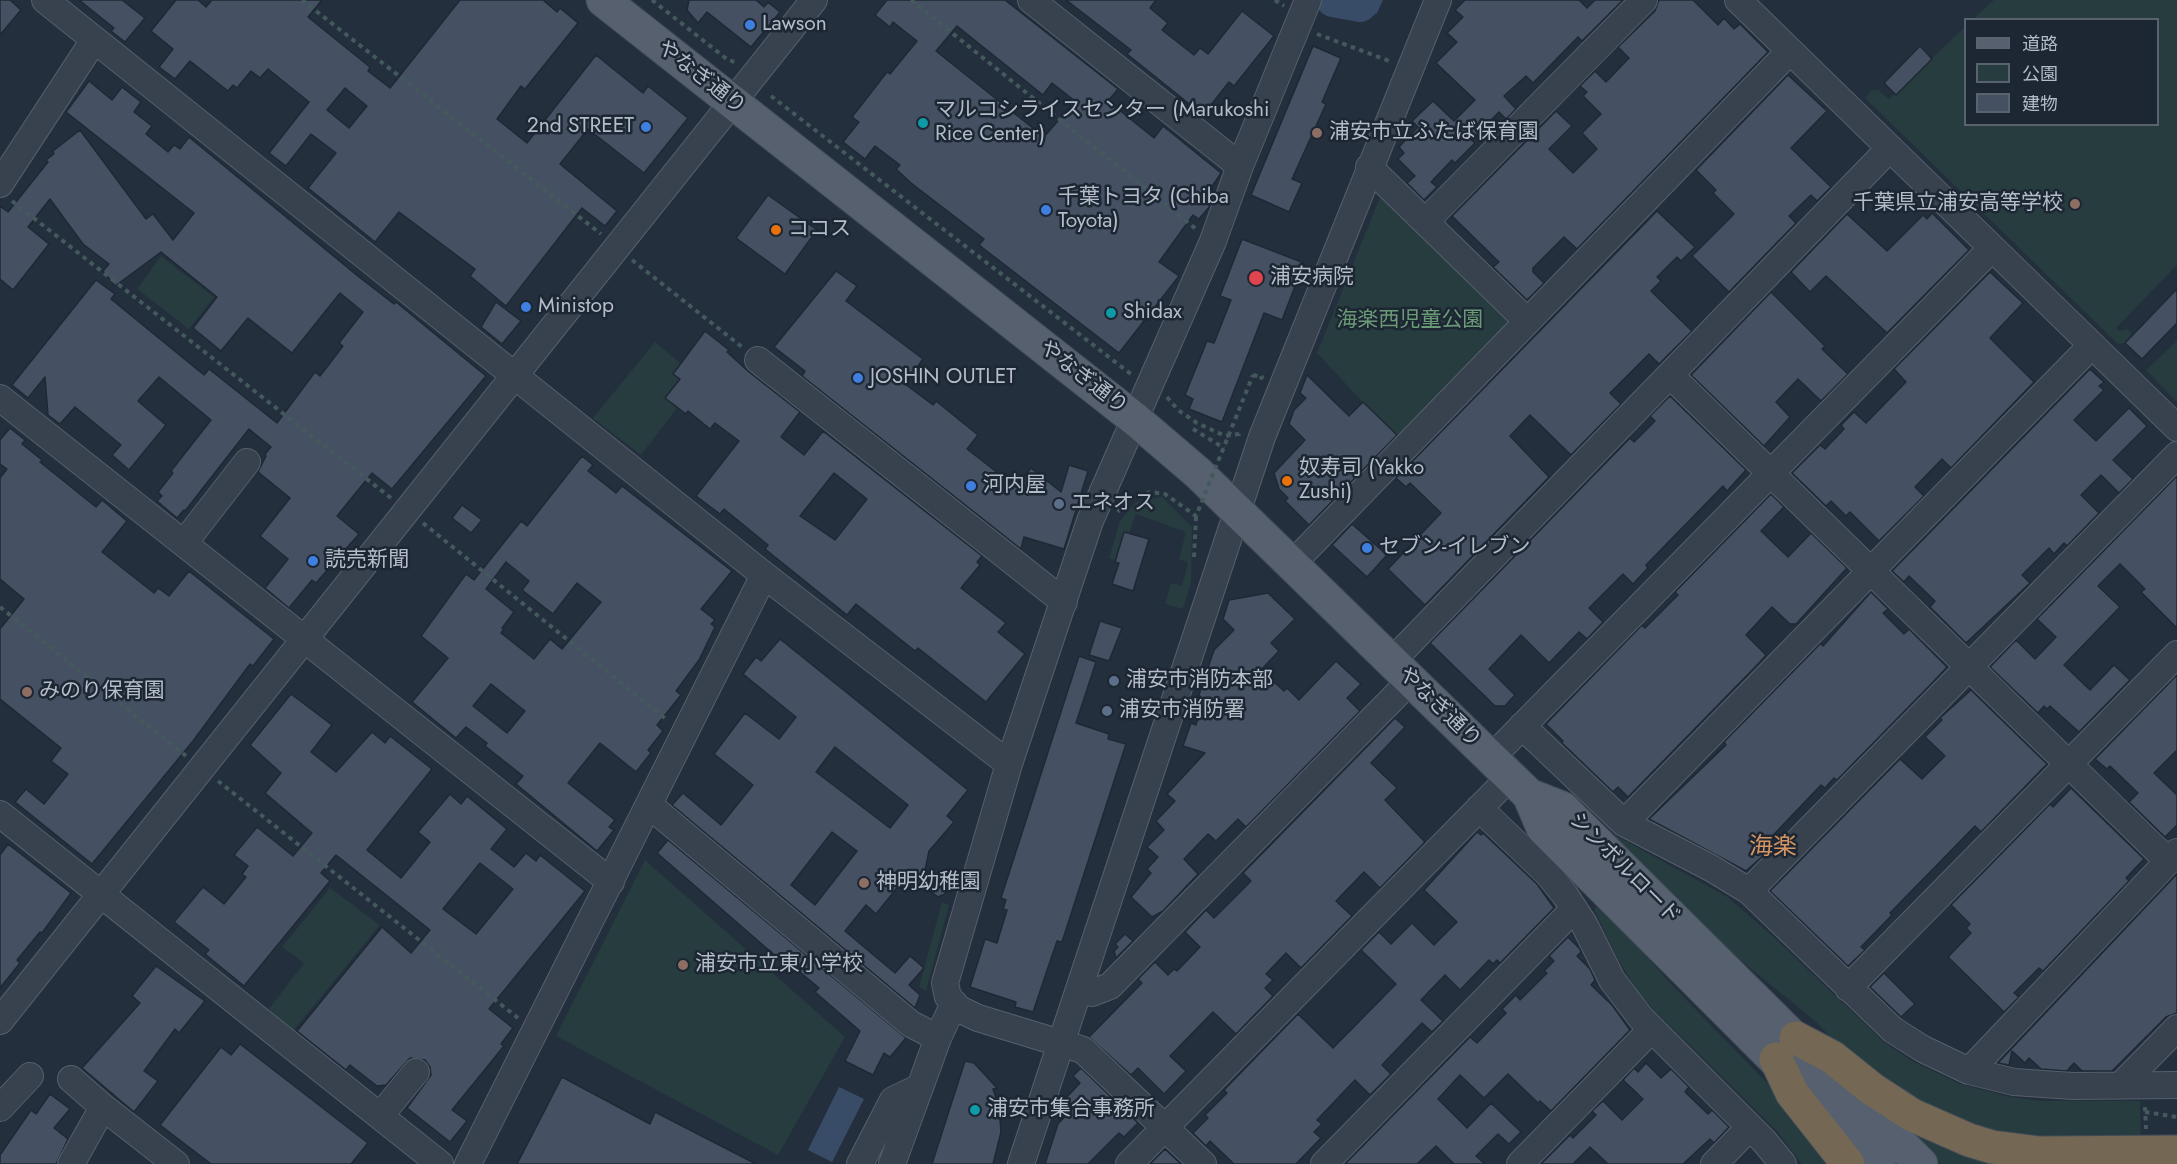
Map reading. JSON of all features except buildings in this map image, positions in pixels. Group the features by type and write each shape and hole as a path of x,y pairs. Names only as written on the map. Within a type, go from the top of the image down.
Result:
{"highway":[{"path":"1848,1164 1792,1093 1786,1049 1832,1057 1881,1096 1912,1115 1942,1130 1981,1144 2040,1153 2177,1152"}],"main road":[{"name":"やなぎ通り","path":"603,0 1136,420 1198,473 1510,777"},
{"name":"シンボルロード","path":"1510,777 1543,828 1628,916 1921,1164"},
{"name":"シンボルロード","path":"1786,1049 1879,1164"}],"street":[{"path":"45,0 764,575 1009,764"},
{"path":"0,1021 9,991 101,894 814,0"},
{"path":"1031,0 1240,166"},
{"path":"1021,1164 1262,437 1438,0"},
{"path":"1426,221 1644,0"},
{"path":"1738,0 2177,428"},
{"path":"1203,1164 1083,1050 978,1018 959,1009 948,998 945,983 1009,764 1090,521 1212,242 1240,166 1304,10"},
{"path":"5,191 94,40"},
{"path":"1292,564 1790,51"},
{"path":"1080,990 1092,993 1110,987 1670,375 1890,148"},
{"path":"1369,167 1527,321"},
{"path":"1129,1164 1510,777 1522,726 1992,248"},
{"path":"1624,824 2092,345"},
{"path":"758,360 1064,602"},
{"path":"1670,375 2068,764 2172,856 1969,1071"},
{"path":"0,398 611,882"},
{"path":"1749,891 2177,455"},
{"path":"184,543 247,462"},
{"path":"468,1164 764,575"},
{"path":"1848,988 2177,654"},
{"path":"1522,726 1624,824 1711,868 1749,891 1893,1030 1923,1049 1969,1071 2042,1085 2177,1085"},
{"path":"649,805 911,1024 938,1038"},
{"path":"1479,808 1548,874 1574,909 1612,980 1651,1030 1750,1127 1783,1164"},
{"path":"0,814 440,1164"},
{"path":"1324,1164 1574,909"},
{"path":"892,1164 938,1038 954,1003"},
{"path":"2121,1085 2177,1028"},
{"path":"1520,1164 1651,1030"},
{"path":"380,1116 416,1072"},
{"path":"71,1079 176,1164"},
{"path":"860,1164 893,1100 920,1087"},
{"path":"0,1108 27,1088"},
{"path":"71,1164 103,1107"},
{"path":"1714,1164 1750,1127"}],"path":[{"path":"302,0 606,238"},
{"path":"652,0 728,60 742,64"},
{"path":"911,0 1212,242"},
{"path":"1275,0 1304,10 1316,34 1392,63"},
{"path":"771,96 1136,379 1144,372 1154,378 1163,385 1168,399 1178,410 1197,423 1225,436 1239,434"},
{"path":"5,191 397,502"},
{"path":"627,256 758,360"},
{"path":"1194,558 1196,516 1253,375"},
{"path":"1193,429 1224,448"},
{"path":"1118,512 1126,499 1151,492 1165,494 1196,516"},
{"path":"415,516 684,734"},
{"path":"0,607 535,1031"},
{"path":"2145,1112 2177,1117"}],"green space":[{"name":"千葉県立浦安高等学校","path":"1994,0 2177,0 2177,265 2116,328 2120,331 2128,329 2132,335 2125,343 2118,344 1865,98 1872,90 1878,90 1889,99 1964,28 1964,126 2159,126 2159,18 1974,18"},
{"name":"海楽西児童公園","path":"1383,190 1509,314 1509,326 1398,440 1317,353"},
{"path":"161,256 214,297 189,329 137,289"},
{"path":"2177,341 2177,402 2146,370"},
{"path":"655,342 681,364 673,374 680,379 665,398 677,408 641,455 593,418"},
{"path":"1162,497 1192,527 1191,583 1183,609 1165,604 1171,583 1182,586 1188,563 1179,559 1186,532 1136,514 1129,533 1124,532 1115,560 1109,558 1120,521 1136,502"},
{"path":"1598,826 1726,896 1767,931 1884,1042 1912,1061 1960,1084 2010,1097 2042,1101 2140,1101 2141,1139 2137,1143 1975,1133 1868,1075 1815,1021 1727,949"},
{"path":"645,860 845,1037 778,1155 556,1036"},
{"path":"330,888 380,925 293,1031 268,1010 304,963 282,947"},
{"path":"942,902 949,905 926,991 919,987"},
{"path":"1601,902 1669,982 1804,1121 1838,1164 1802,1164 1778,1132 1654,1010 1636,989 1616,956 1594,909"},
{"path":"1909,1127 2137,1164 1941,1164"}],"water":[{"path":"1341,0 1383,0 1377,13 1365,21 1350,20 1334,14"},
{"path":"839,1087 864,1099 832,1162 808,1150"}],"waterway":[{"path":"1333,0 1360,5 1362,0"}],"place":[{"name":"Lawson","path":"750,25"},
{"name":"マルコシライスセンター (Marukoshi Rice Center)","path":"923,123"},
{"name":"2nd STREET","path":"646,127"},
{"name":"浦安市立ふたば保育園","path":"1317,133"},
{"name":"千葉県立浦安高等学校","path":"2075,204"},
{"name":"千葉トヨタ (Chiba Toyota)","path":"1046,210"},
{"name":"ココス","path":"776,230"},
{"name":"浦安病院","path":"1256,278"},
{"name":"Ministop","path":"526,307"},
{"name":"Shidax","path":"1111,313"},
{"name":"JOSHIN OUTLET","path":"858,378"},
{"name":"奴寿司 (Yakko Zushi)","path":"1287,481"},
{"name":"河内屋","path":"971,486"},
{"name":"エネオス","path":"1059,504"},
{"name":"セブン-イレブン","path":"1367,548"},
{"name":"読売新聞","path":"313,561"},
{"name":"浦安市消防本部","path":"1114,681"},
{"name":"みのり保育園","path":"27,692"},
{"name":"浦安市消防署","path":"1107,711"},
{"name":"神明幼稚園","path":"864,883"},
{"name":"浦安市立東小学校","path":"683,965"},
{"name":"浦安市集合事務所","path":"975,1110"}],"district":[{"name":"海楽","path":"1773,848"}]}
